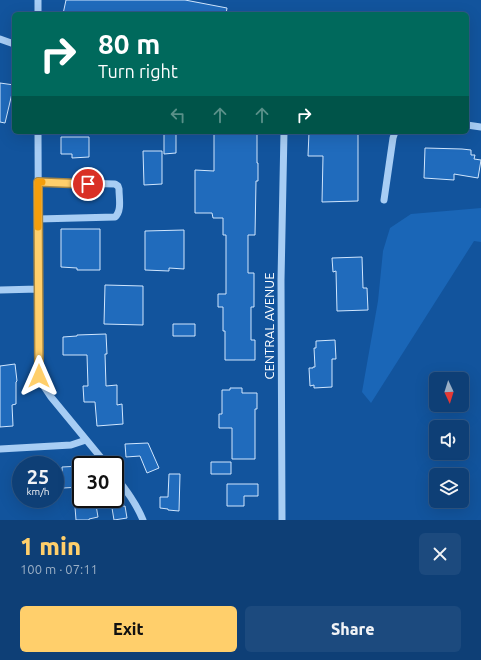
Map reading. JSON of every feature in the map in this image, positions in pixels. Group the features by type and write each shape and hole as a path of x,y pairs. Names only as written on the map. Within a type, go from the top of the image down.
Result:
{"street":[{"path":"38,0 38,12"},
{"path":"0,39 12,43"},
{"path":"469,126 481,127"},
{"path":"38,134 39,376 41,382 51,397 99,456"},
{"name":"CENTRAL AVENUE","path":"282,520 281,280 284,134"},
{"path":"384,200 394,134"},
{"path":"38,182 115,184 119,189 119,210 115,217 38,219"},
{"path":"0,290 38,289"},
{"path":"0,449 71,445 86,440"},
{"path":"124,487 132,497 143,520"}],"shaded area":[{"path":"481,208 481,242 474,241 371,403 362,392 378,301 383,251 390,228 411,214"}],"building":[{"path":"66,0 185,0 227,8 226,12 63,12"},
{"path":"0,83 12,85 12,93 5,123 0,122"},
{"path":"164,134 176,134 176,153 164,154"},
{"path":"214,134 257,134 258,181 256,181 255,235 248,235 248,273 254,273 254,307 251,307 251,340 255,340 255,360 225,360 223,307 218,307 218,294 226,294 226,235 223,235 223,218 213,218 212,213 195,213 195,170 214,171"},
{"path":"309,134 358,134 358,201 322,202 323,156 308,156"},
{"path":"61,137 89,137 89,157 72,158 72,154 61,154"},
{"path":"425,148 471,150 471,155 475,155 474,159 481,160 478,178 454,174 454,180 424,178"},
{"path":"143,151 162,151 162,184 144,185"},
{"path":"61,229 100,229 100,270 77,270 77,268 61,267"},
{"path":"184,230 184,269 169,268 169,271 145,270 145,231"},
{"path":"362,257 363,288 367,288 368,310 337,311 336,271 333,272 332,258"},
{"path":"105,285 143,286 143,325 104,324"},
{"path":"173,324 195,324 195,336 173,336"},
{"path":"106,334 106,386 117,385 117,405 122,404 123,424 97,426 95,402 84,402 83,386 88,386 87,355 63,355 63,337"},
{"path":"335,340 336,359 332,359 332,387 314,388 314,385 310,386 309,368 315,367 314,348 316,348 316,341"},
{"path":"15,364 17,381 16,404 12,405 13,426 0,427 0,366"},
{"path":"230,388 242,388 242,393 257,393 257,409 255,409 255,459 232,459 232,428 219,428 219,414 222,414 222,390 230,390"},
{"path":"148,443 159,468 147,473 140,456 126,457 125,444"},
{"path":"211,462 231,462 231,474 211,474"},
{"path":"72,466 72,488 64,488 64,467"},
{"path":"169,474 180,474 179,511 160,508 160,497 168,497"},
{"path":"227,484 258,484 258,496 244,496 244,506 227,506"},
{"path":"124,506 127,518 114,520 112,508 124,508"},
{"path":"75,508 96,508 98,517 89,520 76,520"}],"slow traffic":[{"path":"38,227 38,182 42,182"}],"route":[{"path":"39,376 38,182 88,184"}]}
